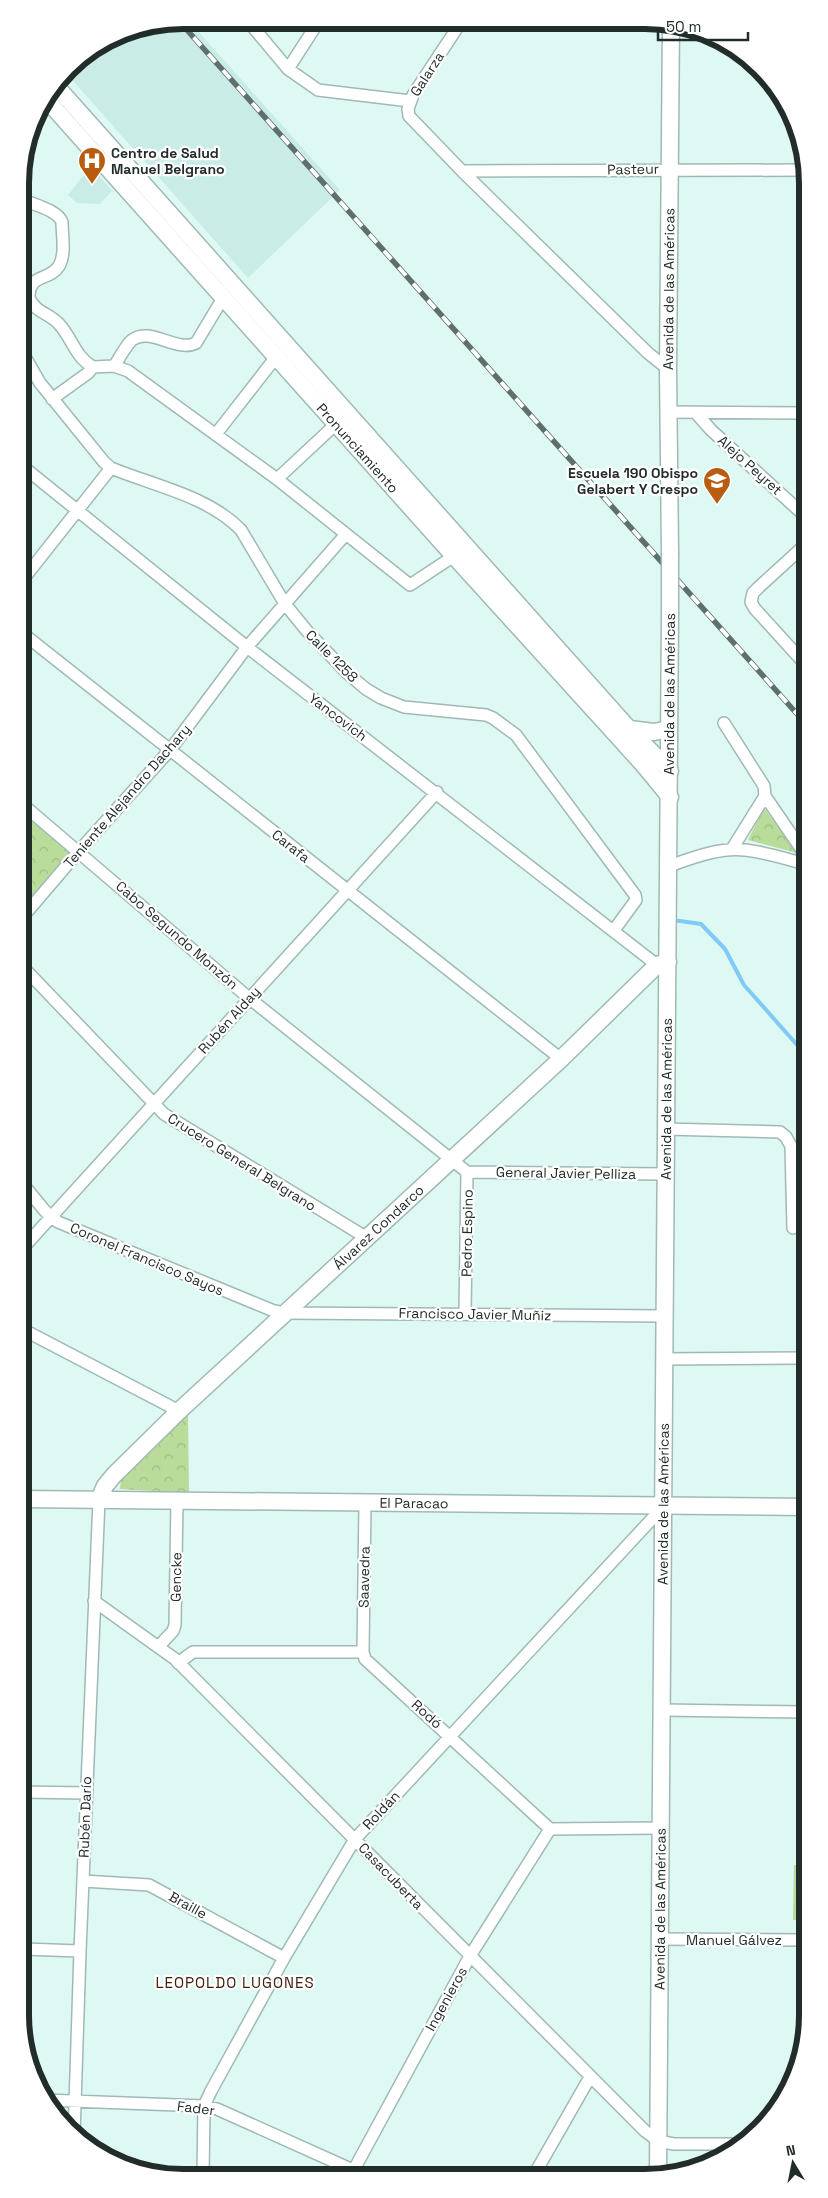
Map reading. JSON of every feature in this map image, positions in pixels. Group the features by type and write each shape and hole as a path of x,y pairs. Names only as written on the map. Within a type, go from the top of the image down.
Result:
{"main road":[{"name":"Avenida de las Américas","path":"658,2169 665,1174 663,963 669,866 670,797 668,369 671,31"},
{"name":"Pronunciamiento","path":"60,90 629,728 670,771"},
{"name":"Pronunciamiento","path":"51,103 454,556 642,763 670,797"},
{"path":"629,728 654,732 669,729"},
{"name":"Álvarez Condarco","path":"99,1500 105,1486 114,1475 178,1411 663,963"},
{"name":"El Paracao","path":"29,1500 799,1507"}],"street":[{"path":"255,29 288,69 318,90 410,101 409,116 462,171 648,353 668,369"},
{"path":"288,69 314,29"},
{"name":"Galarza","path":"410,101 456,29"},
{"name":"Pasteur","path":"462,171 799,170"},
{"path":"29,202 54,212 60,217 62,222 62,256 59,266 54,272 35,280 31,284 29,298 39,312 54,319 60,325 80,358 93,367 114,366 128,371 277,479 410,585 454,556"},
{"path":"114,366 132,340 140,337 152,337 191,346 196,343 223,298"},
{"path":"216,434 276,356"},
{"name":"Calle 1258","path":"29,363 52,399 111,468 210,506 222,513 242,530 285,604 307,632 347,673 381,698 404,707 486,715 516,735 635,895 636,900 614,930"},
{"path":"52,399 88,373 93,367"},
{"path":"669,412 799,413"},
{"name":"Alejo Peyret","path":"696,413 711,430 799,511"},
{"path":"277,479 337,423"},
{"path":"29,572 111,468"},
{"name":"Yancovich","path":"29,471 247,647 614,930 663,963"},
{"name":"Teniente Alejandro Dachary","path":"29,911 79,851 170,750 247,647 346,534"},
{"path":"799,550 759,587 753,594 751,602 755,609 799,657"},
{"name":"Carafa","path":"29,638 561,1059"},
{"path":"724,723 764,786 765,796 799,846"},
{"name":"Rubén Alday","path":"29,1242 437,792"},
{"path":"732,849 765,796"},
{"name":"Cabo Segundo Monzón","path":"29,809 249,998 451,1160"},
{"path":"669,866 732,849 746,850 799,862"},
{"name":"Crucero General Belgrano","path":"29,973 153,1105 171,1120 367,1238"},
{"path":"665,1129 780,1132 786,1137 791,1146 793,1228"},
{"name":"Pedro Espino","path":"451,1160 467,1172 466,1314"},
{"name":"General Javier Pelliza","path":"467,1172 665,1174"},
{"name":"Coronel Francisco Sayos","path":"29,1191 52,1217 67,1226 266,1309 286,1313"},
{"name":"Francisco Javier Muñiz","path":"286,1313 664,1316"},
{"path":"29,1333 178,1411"},
{"path":"664,1359 799,1358"},
{"name":"Rubén Darío","path":"74,2124 99,1500"},
{"name":"Gencke","path":"159,1646 173,1631 175,1625 177,1501"},
{"name":"Saavedra","path":"363,1652 365,1502"},
{"name":"Roldán","path":"203,2169 204,2106 284,1958 355,1839 663,1507"},
{"name":"Casacuberta","path":"94,1601 159,1646 178,1662 590,2077 658,2142"},
{"path":"178,1662 193,1652 363,1652"},
{"name":"Rodó","path":"363,1652 365,1658 550,1829"},
{"path":"662,1710 799,1712"},
{"path":"29,1792 86,1793"},
{"path":"550,1829 660,1828"},
{"name":"Ingenieros","path":"354,2169 470,1956 550,1829"},
{"name":"Braille","path":"83,1881 148,1885 284,1958"},
{"name":"Manuel Gálvez","path":"660,1939 799,1940"},
{"path":"29,1949 80,1951"},
{"path":"537,2169 590,2077"},
{"name":"Fader","path":"55,2100 204,2106 217,2109 346,2169"},
{"path":"658,2142 674,2144 729,2144"}],"shaded area":[{"path":"196,29 340,190 248,278 70,78 81,67 106,49 124,40 143,34 163,30"},
{"name":"Centro de Salud Manuel Belgrano","path":"91,166 112,191 100,204 77,203 68,195"}],"green space":[{"path":"764,808 797,853 748,840"},
{"path":"29,810 79,851 29,910"},
{"path":"188,1415 189,1493 120,1489 121,1477"},
{"path":"794,1865 799,1865 799,1920 793,1920"}],"waterway":[{"path":"673,920 701,924 725,949 744,985 799,1047"}],"railway":[{"path":"186,29 799,716"}],"place":[{"name":"Centro de Salud Manuel Belgrano","path":"92,185"},
{"name":"Escuela 190 Obispo Gelabert Y Crespo","path":"717,505"}],"district":[{"name":"LEOPOLDO LUGONES","path":"235,1983"}]}
